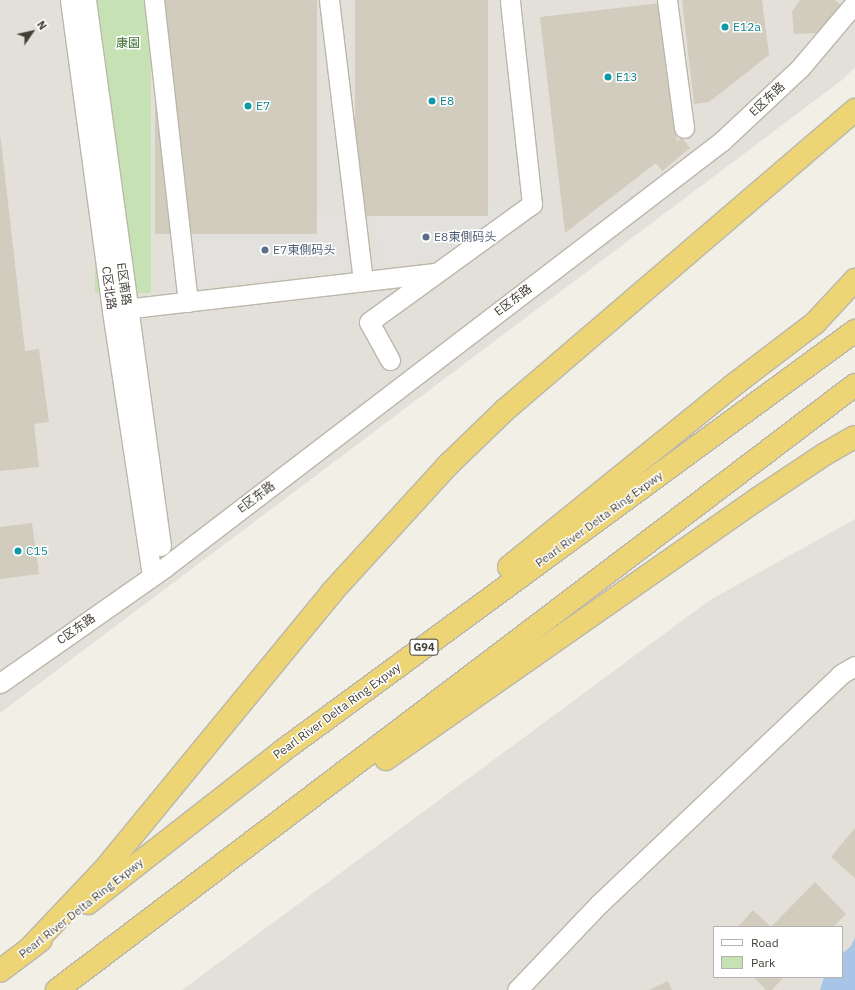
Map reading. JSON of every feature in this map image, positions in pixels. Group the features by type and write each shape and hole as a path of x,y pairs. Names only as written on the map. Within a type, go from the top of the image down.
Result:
{"highway":[{"path":"29,949 104,870 332,592 448,465 505,410 855,110"},
{"path":"281,752 731,387 815,323 855,280"},
{"name":"Pearl River Delta Ring Expwy","path":"0,971 281,752 855,331"},
{"path":"100,959 855,385"},
{"path":"57,990 825,454 855,431"},
{"path":"825,454 855,437"}],"street":[{"name":"C区北路","path":"70,0 120,310 158,572"},
{"name":"E区南路","path":"86,0 120,310"},
{"path":"154,0 188,302"},
{"path":"329,0 363,281"},
{"path":"390,360 369,322 532,204 510,0"},
{"path":"667,0 684,128"},
{"name":"E区东路","path":"158,572 722,141 800,68 855,3"},
{"path":"120,310 436,273"},
{"name":"C区东路","path":"0,683 158,572"},
{"path":"517,990 599,904 841,674 855,666"}],"shaded area":[{"path":"0,0 855,0 855,67 842,80 0,713"},
{"name":"E8東側码头","path":"509,203 509,213 439,259 381,265 377,215"},
{"name":"E7東側码头","path":"342,212 349,269 189,288 182,232"},
{"path":"855,519 855,990 182,990 710,600"}],"green space":[{"name":"康園","path":"95,0 151,0 151,293 95,293"}],"water":[{"path":"855,937 855,990 820,990 824,978 843,978 843,953 851,946"}],"building":[{"name":"E7","path":"155,0 317,0 317,234 155,234"},
{"name":"E8","path":"355,0 488,0 488,216 355,216"},
{"name":"E12a","path":"682,0 762,0 769,55 709,102 694,104"},
{"path":"800,0 835,0 841,5 820,33 794,34 792,11"},
{"name":"E13","path":"661,3 677,141 682,138 690,148 662,171 656,163 565,233 540,17"},
{"path":"0,133 25,351 39,349 49,422 34,424 39,467 0,471"},
{"name":"C15","path":"32,523 39,574 0,579 0,527"},
{"path":"855,828 855,878 831,857"},
{"path":"815,882 846,914 834,926 772,926"},
{"path":"753,910 770,926 739,926"},
{"path":"755,978 783,978 772,990 766,990"},
{"path":"668,981 672,990 649,990"}],"place":[{"name":"E12a","path":"725,27"},
{"name":"E13","path":"608,77"},
{"name":"E8","path":"432,101"},
{"name":"E7","path":"248,106"},
{"name":"E8東側码头","path":"426,237"},
{"name":"E7東側码头","path":"265,250"},
{"name":"C15","path":"18,551"}]}
